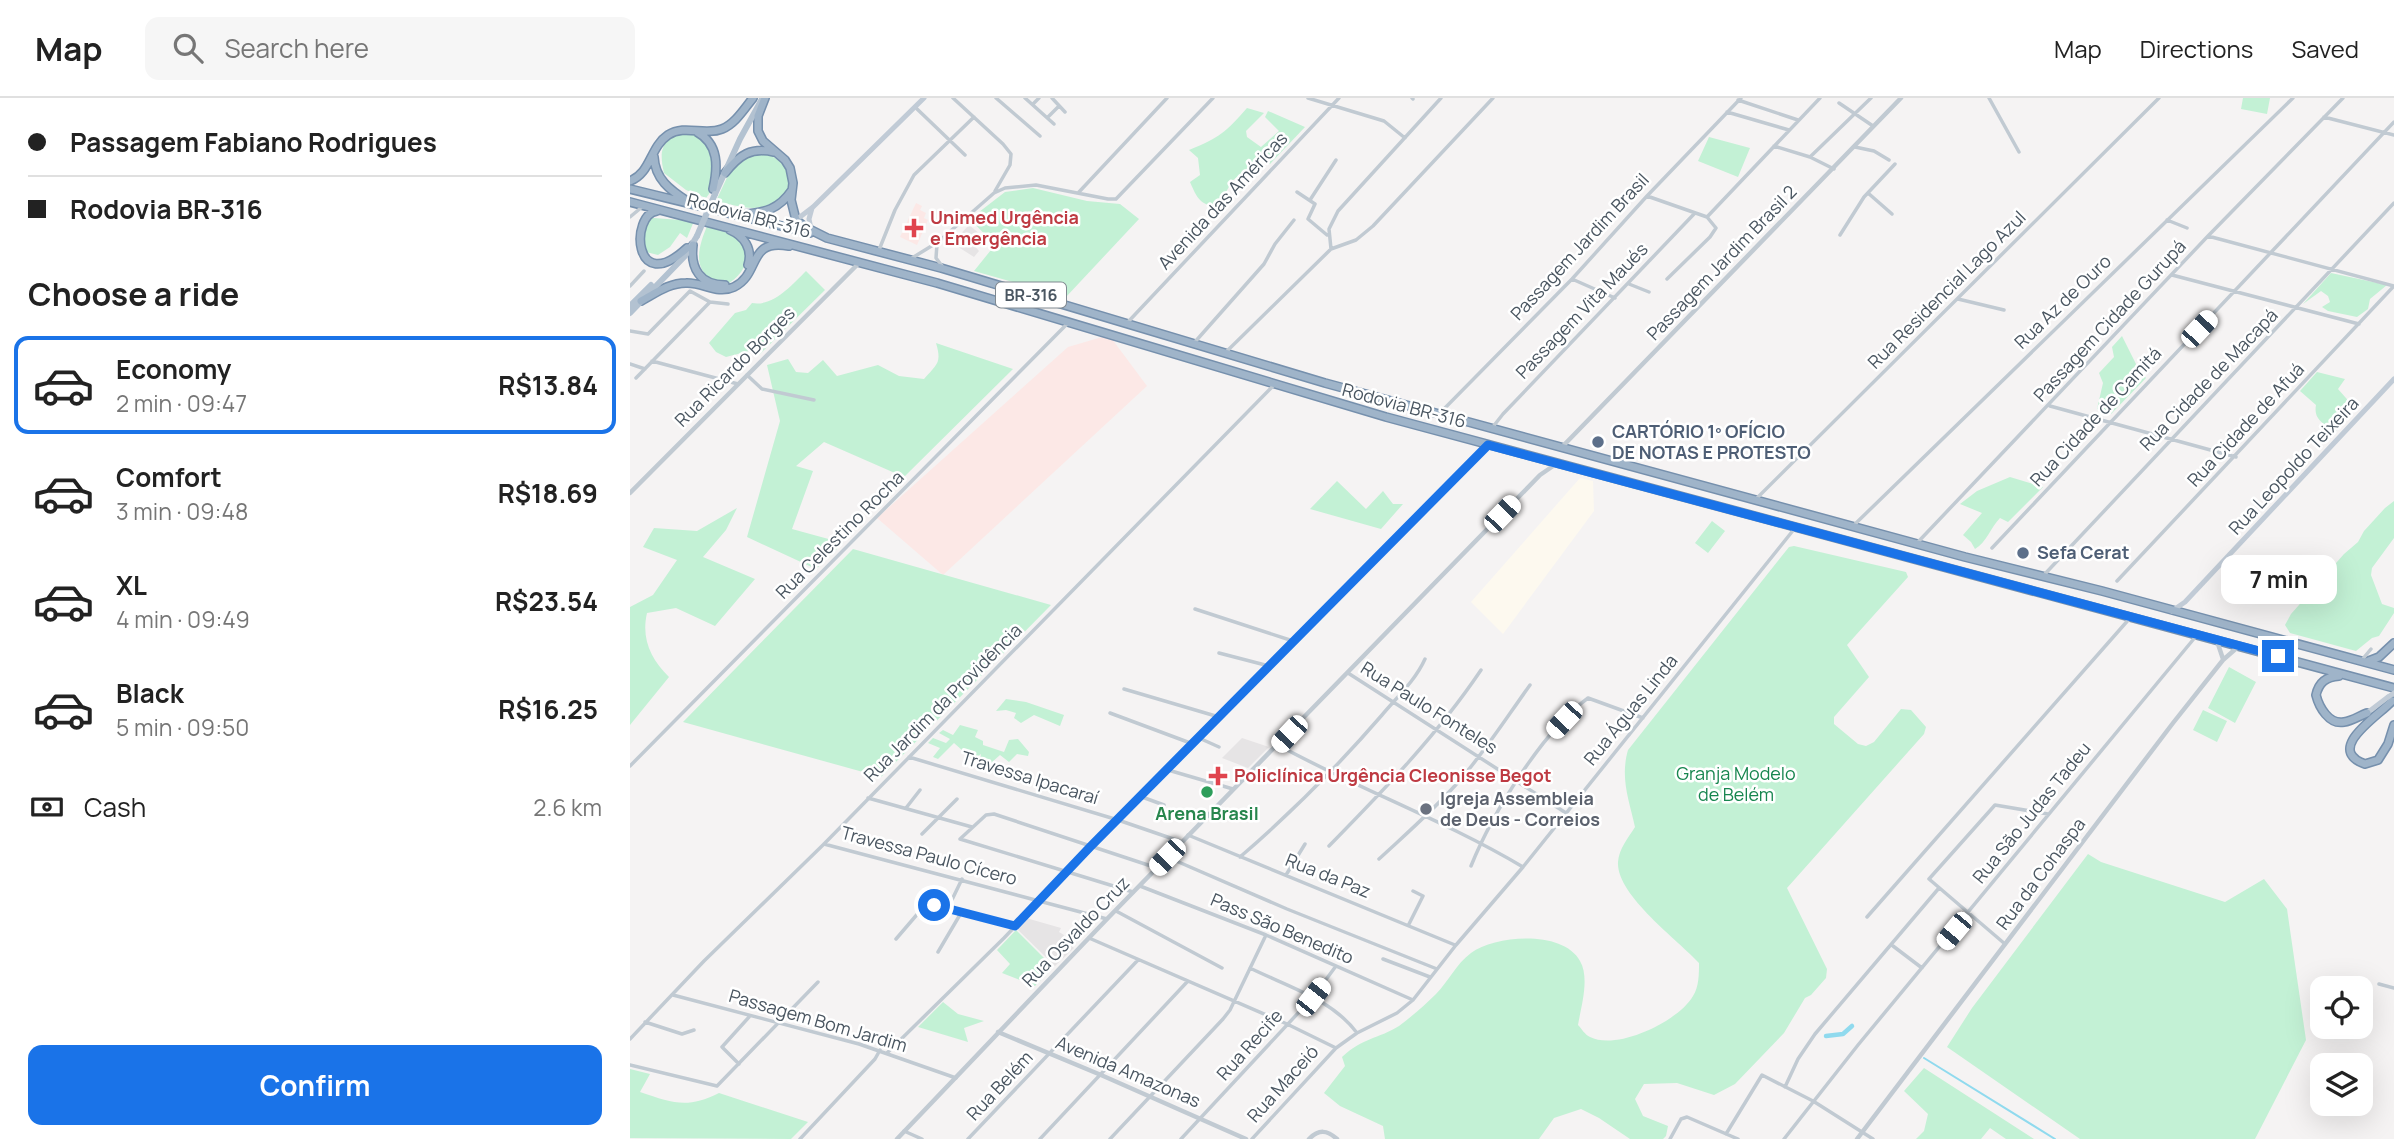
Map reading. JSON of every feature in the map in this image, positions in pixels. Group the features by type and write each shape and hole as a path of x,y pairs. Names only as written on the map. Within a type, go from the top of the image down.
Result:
{"highway":[{"path":"630,181 642,174 667,136 683,130 724,129 753,98"},
{"path":"762,98 758,131 763,141 785,160 790,168 793,175 791,200 796,219 802,226 827,237"},
{"path":"693,130 706,138 714,150 716,173 713,192"},
{"path":"724,173 738,158 752,150 775,153"},
{"path":"653,154 655,167 664,184 690,204"},
{"name":"Rodovia BR-316","path":"630,189 827,237"},
{"path":"732,214 771,211 782,203 792,190"},
{"name":"Rodovia BR-316","path":"630,202 937,283 1274,385 1488,445 2394,688"},
{"path":"633,227 638,218 650,212 682,214"},
{"path":"631,236 636,254 649,263 670,262 690,246 694,269 704,280 713,285 726,285 741,276 750,259 747,244 736,232 713,222"},
{"name":"BR-316","path":"827,237 945,269"},
{"path":"642,301 665,287 684,283 718,290 734,287 747,275 760,251 770,245 782,245 818,254 824,252"},
{"name":"Rodovia BR-316","path":"945,269 1325,383 1737,496 2043,576"},
{"path":"1706,503 1714,495 1711,488"},
{"path":"1727,510 1729,500 1737,496"},
{"name":"BR-316","path":"2043,576 2394,670"},
{"path":"2058,598 2065,590 2064,582"},
{"path":"2071,601 2069,593 2074,584"},
{"path":"2363,661 2379,657 2394,643"},
{"path":"2343,675 2326,678 2321,683 2316,695 2321,708 2332,720 2340,723 2367,713"},
{"path":"2381,685 2392,698 2353,737 2350,747 2354,757 2365,764 2378,760 2388,744 2394,725"}],"main road":[{"path":"713,192 762,98"},
{"path":"630,313 690,246 713,192 762,98"},
{"path":"779,226 813,208 924,98"},
{"path":"811,229 809,219 813,208"},
{"path":"630,306 690,246"},
{"name":"Rua Leopoldo Teixeira","path":"2172,611 2185,602 2394,379"},
{"path":"2185,602 2186,614"},
{"path":"2367,713 2392,698"}],"street":[{"path":"911,260 938,242 994,193 1008,169 1011,154 953,98"},
{"path":"996,98 1040,136"},
{"path":"1025,98 1054,124"},
{"path":"1032,104 1039,98"},
{"path":"1052,98 1065,112"},
{"path":"1079,192 1167,98"},
{"path":"994,193 1015,186 1037,185 1108,199 1119,197 1213,98"},
{"path":"1308,98 1384,121 1405,138"},
{"name":"Avenida das Américas","path":"1128,323 1339,98"},
{"path":"1331,248 1331,223 1338,211 1441,98"},
{"path":"1225,353 1331,248 1356,240 1373,226 1493,98"},
{"path":"1707,218 1819,98"},
{"path":"1810,157 1871,98"},
{"name":"Passagem Jardim Brasil 2","path":"1562,447 1901,98"},
{"path":"1989,98 2018,152"},
{"name":"Rua Residencial Lago Azul","path":"1755,500 2159,98"},
{"name":"Rua Az de Ouro","path":"1853,526 2292,98"},
{"name":"Passagem Cidade Gurupá","path":"1917,544 2208,236 2343,98"},
{"path":"1740,99 1798,120"},
{"name":"Passagem Jardim Brasil","path":"1439,413 1572,279 1740,99"},
{"path":"1839,103 1873,126"},
{"path":"1047,117 1059,106"},
{"path":"915,107 965,155"},
{"path":"1727,112 1789,130"},
{"path":"878,251 911,180 919,169 974,117"},
{"path":"2324,117 2394,135"},
{"name":"Rua Cidade de Camitá","path":"1992,548 2394,122"},
{"path":"1774,146 1810,157 1834,169"},
{"path":"1855,147 1874,151 1889,160"},
{"path":"1310,200 1336,160"},
{"path":"1840,235 1868,193 1895,164"},
{"path":"1297,192 1316,205 1308,219 1329,236"},
{"path":"1868,193 1892,214"},
{"path":"1647,196 1707,218 1715,226 1714,233 1667,279"},
{"name":"Rua Cidade de Macapá","path":"2043,576 2394,203"},
{"path":"630,217 644,205"},
{"name":"Passagem Vita Maués","path":"1492,428 1694,214"},
{"path":"1194,344 1264,264 1294,219"},
{"path":"2166,220 2187,228"},
{"path":"2208,236 2394,286"},
{"path":"938,242 936,258 945,269"},
{"name":"Rua Ricardo Borges","path":"630,493 860,262"},
{"path":"630,286 644,271"},
{"path":"2172,275 2359,324"},
{"path":"1572,279 1615,298"},
{"path":"1629,284 1649,292"},
{"name":"Rua Cidade de Afuá","path":"2117,581 2394,286"},
{"path":"630,331 648,334 689,292 710,302 728,304"},
{"path":"1958,299 2004,310"},
{"path":"636,378 710,302"},
{"name":"Rua Celestino Rocha","path":"630,765 1068,323"},
{"path":"652,361 738,384"},
{"path":"630,364 645,369"},
{"path":"747,374 762,389 814,400"},
{"name":"Rua Jardim da Providência","path":"630,1039 1274,385"},
{"path":"2050,406 2236,457"},
{"path":"1479,442 1481,453"},
{"path":"887,1053 1488,445"},
{"path":"1538,458 1542,467 1540,475"},
{"name":"Rua Osvaldo Cruz","path":"897,1139 1188,835 1278,746 1540,475 1558,464"},
{"name":"Rua Águas Linda","path":"1336,1048 1357,1033 1397,1013 1413,1000 1795,528"},
{"path":"1195,609 1293,641"},
{"path":"1867,917 2130,618"},
{"name":"Rua São Judas Tadeu","path":"1784,1139 2197,635"},
{"path":"2217,640 2223,660"},
{"name":"Rua da Cohaspa","path":"1857,1139 2223,660 2239,646"},
{"path":"2363,661 2371,649"},
{"path":"1219,653 1269,666"},
{"path":"1240,857 1297,807 1329,774 1414,677 1425,659"},
{"path":"1329,846 1436,729 1461,700 1481,670"},
{"name":"Rua Paulo Fonteles","path":"1348,673 1566,813"},
{"path":"1379,859 1426,817 1480,756 1530,685"},
{"path":"1124,689 1219,718"},
{"path":"1471,866 1481,842 1518,780 1552,733 1576,707 1588,698 1643,718"},
{"path":"1110,713 1193,744"},
{"path":"1199,738 1219,747"},
{"path":"1278,746 1329,774 1481,842 1523,867"},
{"name":"Travessa Ipacaraí","path":"909,757 1182,842"},
{"path":"1168,770 1234,790"},
{"path":"906,809 920,790"},
{"path":"1142,797 1164,805"},
{"path":"868,798 972,827"},
{"path":"922,834 957,799"},
{"path":"2005,944 1929,879 1995,805 2048,814"},
{"path":"1134,893 960,839 986,815 994,814 1157,868"},
{"name":"Rua da Paz","path":"1188,835 1456,945"},
{"name":"Travessa Paulo Cícero","path":"824,844 1107,919"},
{"path":"1286,875 1305,844"},
{"path":"1167,857 1437,969"},
{"path":"948,908 962,879"},
{"name":"Pass São Benedito","path":"1140,886 1266,935 1413,1000"},
{"path":"1785,1087 1798,1059 1815,1034 1939,888"},
{"path":"1409,924 1423,896 1413,891"},
{"path":"895,939 924,905 948,908 1015,926"},
{"path":"1116,911 1222,968"},
{"path":"938,952 961,913"},
{"path":"1110,1139 1223,1019 1266,935"},
{"path":"1089,938 1234,1000 1336,1048"},
{"path":"1892,946 1922,968"},
{"path":"1383,959 1430,977"},
{"name":"Rua Belém","path":"968,1139 1138,960"},
{"name":"Rua Recife","path":"1181,1139 1313,997 1336,966"},
{"path":"1250,968 1313,997 1343,1017 1357,1033"},
{"path":"630,1065 712,1087 718,1085 818,982"},
{"path":"1041,1139 1188,982"},
{"path":"2379,984 2394,988"},
{"name":"Passagem Bom Jardim","path":"672,995 880,1050 956,1079"},
{"path":"739,1064 723,1049 723,1045 749,1016"},
{"path":"645,1023 682,1034 694,1030"},
{"name":"Avenida Amazonas","path":"998,1032 1101,1074 1246,1139"},
{"name":"Rua Maceió","path":"1252,1139 1336,1048"},
{"path":"800,1139 875,1059 880,1050"},
{"path":"1726,1134 1762,1075 1814,1101 1873,1139"},
{"path":"1670,1139 1681,1119 1687,1117 1738,1139"},
{"path":"1309,1139 1321,1131 1337,1139"},
{"path":"904,1132 922,1139"}],"shaded area":[{"name":"Unimed Urgência e Emergência","path":"916,203 922,206 920,210 926,213 924,218 928,220 917,245 900,237"},
{"path":"969,225 980,234 972,243 979,251 974,257 952,243"},
{"path":"1109,335 1147,386 943,575 877,518 1068,347"},
{"path":"1580,478 1593,481 1594,511 1503,634 1471,602"},
{"path":"1242,738 1269,747 1248,768 1222,758"},
{"path":"1026,918 1061,928 1059,932 1074,948 1055,966 1016,928"}],"green space":[{"path":"2243,98 2270,98 2267,114 2241,109"},
{"path":"1247,108 1264,113 1246,131 1247,137 1261,147 1279,131 1265,117 1268,111 1305,127 1270,164 1259,160 1232,181 1218,207 1207,204 1197,196 1190,182 1200,175 1198,158 1189,150 1221,134"},
{"path":"687,130 704,142 714,160 715,179 706,198 686,190 664,173 664,146 672,137"},
{"path":"1709,137 1750,148 1738,177 1698,161"},
{"path":"763,153 773,157 787,170 789,186 780,200 756,208 716,201 731,169 747,154"},
{"path":"1033,188 1087,201 1120,204 1139,219 1066,297 974,271 995,245 970,219 1005,192"},
{"path":"649,218 694,221 687,238 680,233 670,247 658,255 646,252 636,241 637,229"},
{"path":"708,224 732,233 746,248 743,269 726,285 707,275 699,261"},
{"path":"806,271 825,290 759,355 753,350 726,357 716,352 709,343 735,313 746,310 752,303 767,302 775,298"},
{"path":"2331,273 2387,285 2370,299 2368,309 2357,317 2328,311 2322,307 2330,302 2328,296 2321,291 2303,304"},
{"path":"2122,336 2146,378 2111,414 2097,409 2103,383 2099,373 2114,357 2112,347"},
{"path":"936,343 1013,369 904,477 824,442 796,466 813,471 792,529 843,543 816,569 747,537 780,421 767,365 788,359 796,372 808,373 823,360 837,376 878,365 899,376 924,379 937,363"},
{"path":"2317,372 2345,379 2338,389 2353,406 2347,410 2342,406 2338,408 2340,415 2346,420 2334,433 2316,415 2316,405 2300,391"},
{"path":"2010,477 2043,487 2008,522 2000,518 1975,549 1963,535 1982,513 1960,504 1977,491"},
{"path":"1337,481 1366,509 1383,491 1393,504 1403,504 1381,529 1310,509"},
{"path":"2394,501 2394,538 2372,568 2371,575 2382,604 2394,608 2394,613 2379,636 2372,638 2356,651 2290,633 2285,625 2291,614"},
{"path":"737,508 726,530 703,557 755,579 715,626 676,608 647,613 645,631 649,648 669,677 630,725 630,607 653,595 677,560 643,547 654,528 697,531"},
{"path":"1712,521 1725,531 1708,553 1695,543"},
{"name":"Granja Modelo de Belém","path":"1789,547 1906,572 1908,577 1847,645 1869,677 1834,717 1834,724 1858,744 1866,746 1874,742 1901,709 1911,710 1926,727 1924,734 1787,888 1827,969 1826,978 1805,998 1784,1033 1735,1084 1714,1095 1677,1083 1644,1084 1635,1099 1643,1116 1668,1126 1663,1139 1630,1139 1581,1109 1554,1118 1539,1139 1385,1139 1383,1126 1340,1106 1324,1093 1345,1066 1342,1057 1363,1042 1399,1026 1436,994 1466,957 1496,942 1512,939 1545,940 1571,951 1580,961 1584,976 1578,1025 1590,1037 1616,1040 1631,1037 1661,1024 1686,1006 1696,989 1699,963 1637,902 1620,875 1620,853 1635,827 1625,780 1628,750"},
{"path":"853,549 1051,605 881,777 683,722"},
{"path":"2229,667 2256,682 2235,723 2208,708"},
{"path":"1006,699 1026,702 1064,715 1060,726 1034,715 1021,723 1014,718 1016,713 996,711"},
{"path":"2203,710 2227,721 2217,742 2193,730"},
{"path":"960,725 978,730 975,737 983,741 983,745 1004,752 1009,740 1018,739 1029,752 1028,756 1017,754 1009,762 1000,755 982,771 981,754 973,760 954,743 938,759 933,757 940,748 928,743 933,738 946,743 950,739 939,733 943,730 953,735"},
{"path":"2088,854 2101,862 2225,902 2264,879 2287,909 2306,1040 2255,1139 2080,1139 1947,1047 1972,1008"},
{"path":"1016,930 1053,967 1035,986 1002,973 1010,964 997,950"},
{"path":"943,1002 958,1014 984,1021 964,1028 968,1042 918,1027"},
{"path":"1924,1068 2034,1139 2006,1139 1990,1128 1981,1139 1916,1139 1924,1131 1928,1114 1904,1091"},
{"path":"630,1069 650,1074 640,1092 662,1099 689,1103 719,1093 808,1122 791,1139 630,1138"}],"waterway":[{"path":"1826,1036 1843,1034 1852,1026"},
{"path":"1924,1058 2055,1139"}],"place":[{"name":"Unimed Urgência e Emergência","path":"914,228"},
{"name":"CARTÓRIO 1º OFÍCIO DE NOTAS E PROTESTO","path":"1598,442"},
{"name":"Sefa Cerat","path":"2023,553"},
{"name":"Policlínica Urgência Cleonisse Begot","path":"1218,776"},
{"name":"Arena Brasil","path":"1207,792"},
{"name":"Igreja Assembleia de Deus - Correios","path":"1426,809"}],"route":[{"path":"934,905 1015,926 1488,445 2278,656"}]}
